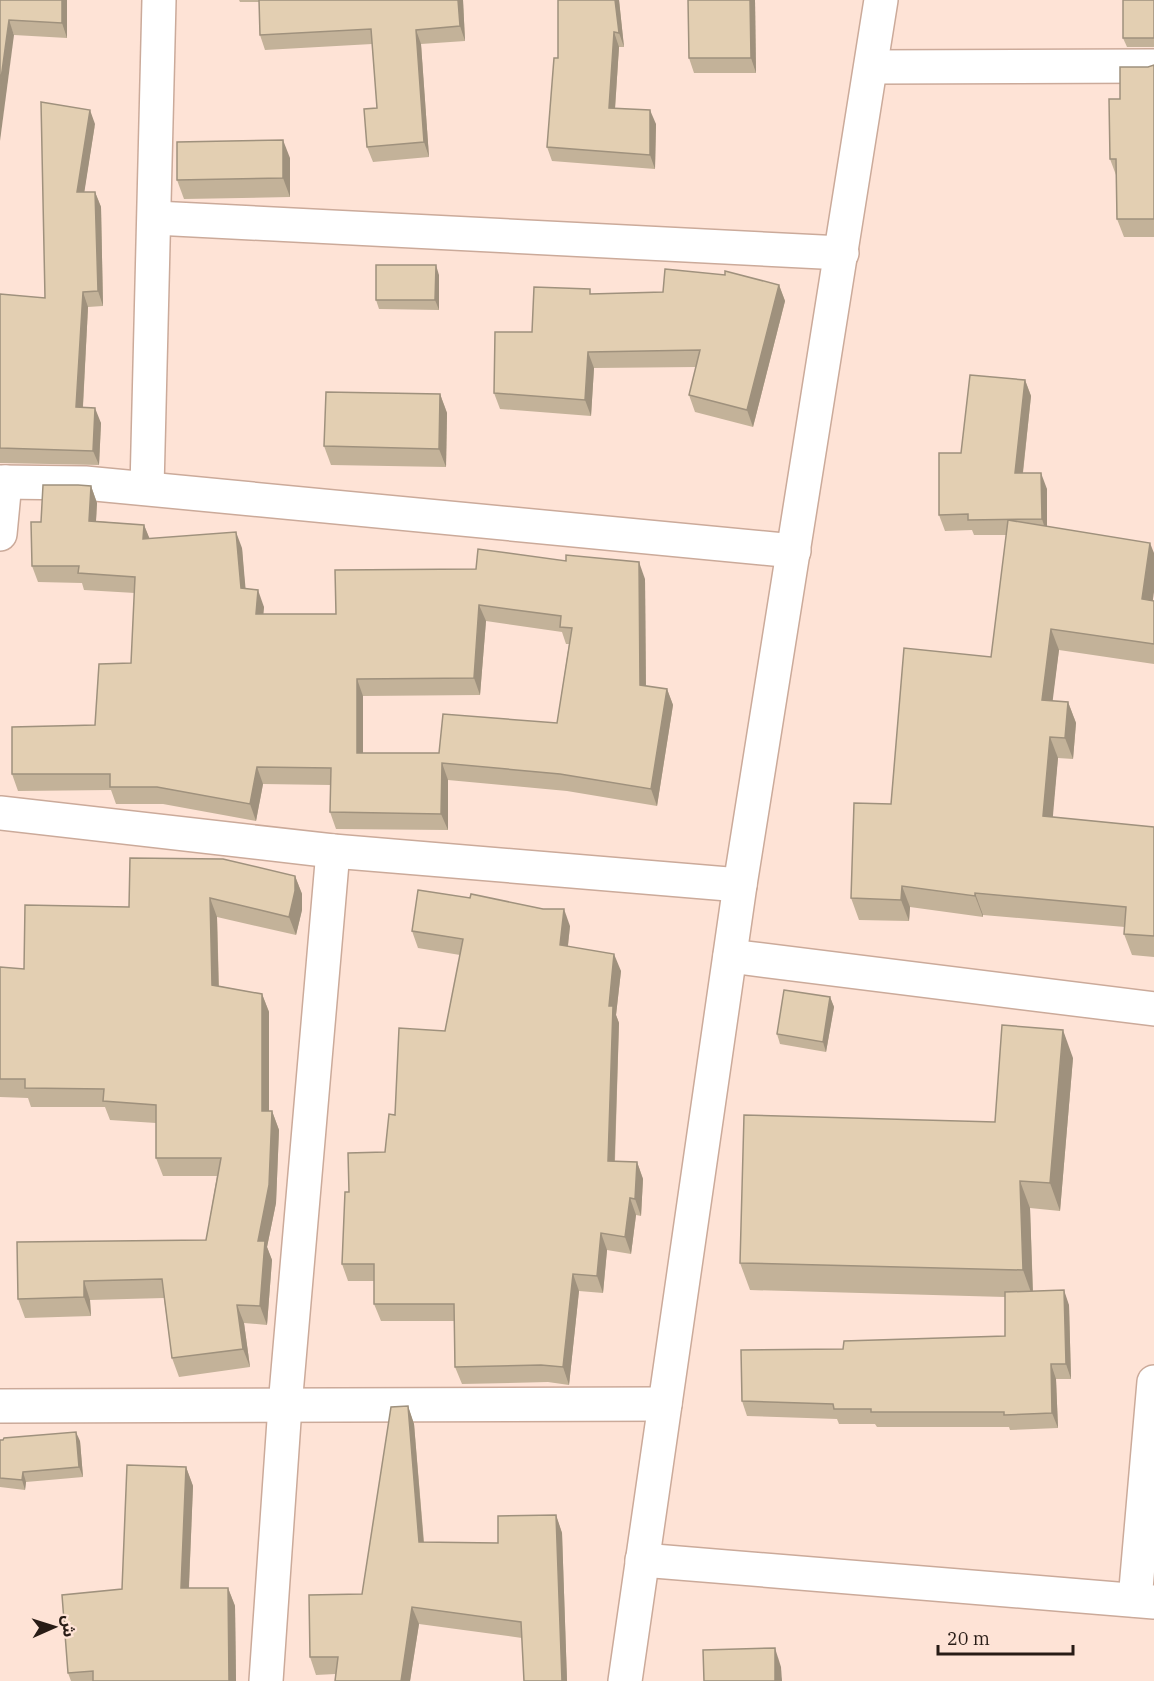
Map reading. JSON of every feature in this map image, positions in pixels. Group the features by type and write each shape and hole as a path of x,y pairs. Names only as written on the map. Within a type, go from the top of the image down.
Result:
{"street":[{"path":"147,488 159,0"},
{"path":"625,1681 740,885 881,0"},
{"path":"871,67 1154,66"},
{"path":"155,218 842,253"},
{"path":"0,534 2,482 85,483 794,551"},
{"path":"0,813 333,851 740,885"},
{"path":"266,1681 285,1406 333,851"},
{"path":"730,956 1154,1009"},
{"path":"642,1560 1144,1601 1154,1382"},
{"path":"0,1406 665,1404"}],"building":[{"path":"0,0 62,0 62,23 9,20 0,86"},
{"path":"259,0 458,0 460,26 416,30 424,142 367,147 364,109 377,108 371,29 260,35"},
{"path":"558,0 615,0 619,33 614,32 609,108 650,110 650,155 547,147 554,58 558,58"},
{"path":"688,0 750,0 751,58 689,58"},
{"path":"1123,0 1154,0 1154,38 1123,38"},
{"path":"1154,65 1154,219 1117,219 1116,159 1110,159 1109,99 1120,99 1120,67"},
{"path":"41,102 90,110 77,192 95,192 98,291 83,292 76,407 95,408 93,451 0,448 0,294 45,298"},
{"path":"283,140 283,178 177,180 177,142"},
{"path":"376,265 436,265 435,300 376,300"},
{"path":"665,269 725,275 725,271 779,285 747,410 689,395 700,350 588,352 585,400 494,393 495,332 532,332 534,287 590,289 590,294 663,292"},
{"path":"970,375 1025,380 1015,473 1041,473 1042,519 968,520 968,514 939,515 939,453 961,453"},
{"path":"326,392 440,394 439,449 324,446"},
{"path":"43,485 78,485 91,486 89,521 144,525 143,539 236,532 241,588 258,590 256,614 336,614 335,570 476,569 478,549 566,561 566,555 639,562 640,685 667,689 651,789 560,774 442,763 441,814 330,812 331,768 257,767 250,804 157,787 110,787 110,774 12,774 12,727 95,725 99,664 131,663 135,577 78,573 79,566 32,566 31,522 41,522","holes":["479,605 561,616 560,627 572,628 557,723 443,714 439,753 357,753 357,679 474,678"]},
{"path":"1008,520 1150,543 1142,599 1154,601 1154,644 1051,629 1042,700 1068,702 1065,738 1050,737 1043,816 1154,827 1154,936 1124,934 1126,907 975,893 975,896 902,886 901,900 851,898 854,803 891,804 904,648 991,657"},
{"path":"130,858 223,859 295,876 295,891 289,917 210,898 212,985 262,994 262,1111 272,1111 269,1185 258,1241 265,1241 260,1306 237,1305 243,1349 172,1358 162,1279 84,1281 84,1297 18,1299 17,1242 206,1240 221,1158 156,1158 156,1105 103,1101 104,1089 25,1088 25,1079 0,1079 0,967 24,969 25,905 129,907"},
{"path":"418,890 470,898 471,894 543,909 564,909 560,945 614,954 609,1006 613,1006 608,1161 637,1162 635,1199 630,1198 625,1237 601,1233 597,1276 573,1274 563,1367 541,1365 455,1367 454,1304 374,1304 374,1264 342,1264 345,1192 349,1192 348,1153 385,1152 389,1114 395,1115 399,1028 445,1031 463,939 412,931"},
{"path":"784,990 830,997 823,1042 777,1034"},
{"path":"1002,1025 1063,1030 1050,1183 1020,1181 1023,1270 740,1263 744,1115 995,1122"},
{"path":"1064,1290 1066,1364 1051,1364 1052,1413 1004,1415 1004,1412 871,1412 871,1409 834,1409 833,1404 742,1401 741,1350 843,1349 844,1341 1005,1336 1005,1292"},
{"path":"408,1406 419,1542 498,1543 498,1516 556,1515 562,1681 524,1681 521,1622 412,1607 401,1681 335,1681 338,1657 310,1657 309,1595 362,1594 391,1407"},
{"path":"76,1432 79,1467 23,1472 22,1480 0,1478 0,1440"},
{"path":"127,1465 186,1467 181,1588 228,1588 229,1681 93,1681 93,1671 68,1673 62,1595 122,1589"},
{"path":"775,1648 775,1681 704,1681 703,1650"}]}
